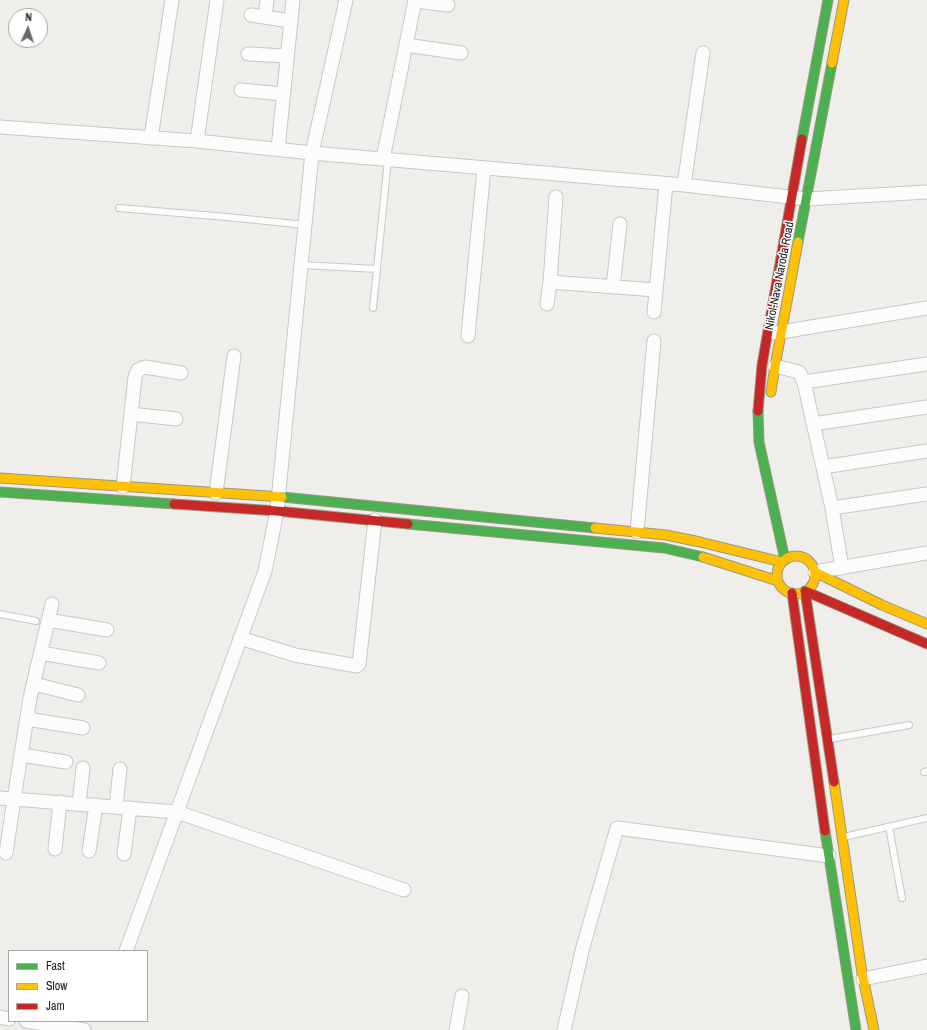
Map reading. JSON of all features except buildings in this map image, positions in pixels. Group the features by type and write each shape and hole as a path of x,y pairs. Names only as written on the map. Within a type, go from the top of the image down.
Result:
{"street":[{"path":"151,138 172,0"},
{"path":"197,141 217,0"},
{"path":"265,17 267,0"},
{"path":"278,149 293,0"},
{"path":"126,950 265,570 277,511 312,153 346,0"},
{"path":"386,159 415,0 448,6"},
{"path":"784,561 759,442 758,408 762,366 791,197 828,0"},
{"name":"Nikol-Nava Naroda Road","path":"770,401 775,366 844,0"},
{"path":"251,16 291,20"},
{"path":"406,45 461,53"},
{"path":"684,185 703,52"},
{"path":"248,54 287,56"},
{"path":"241,90 283,94"},
{"path":"0,126 197,141 312,153 684,185 807,199 927,192"},
{"path":"468,336 484,168"},
{"path":"654,312 666,184"},
{"path":"547,304 556,198"},
{"path":"613,287 620,224"},
{"path":"550,282 656,290"},
{"path":"768,334 927,308"},
{"path":"637,532 654,341"},
{"path":"216,493 234,356"},
{"path":"804,382 927,364"},
{"path":"775,366 799,372 804,382 832,508 842,568"},
{"path":"123,486 135,377 138,370 146,367 181,373"},
{"path":"813,424 927,407"},
{"path":"131,414 176,419"},
{"path":"823,467 927,451"},
{"path":"0,478 278,497 666,535 784,561"},
{"path":"0,492 277,511 664,548 697,555 778,581"},
{"path":"832,508 927,494"},
{"path":"240,638 295,655 357,666 359,664 375,520"},
{"path":"795,552 809,561 815,572 814,581 810,587 799,593 787,591 778,581 777,574 779,567 784,561 795,552"},
{"path":"815,572 927,553"},
{"path":"815,572 882,605 927,624"},
{"path":"805,591 927,644"},
{"path":"805,591 863,979 874,1030"},
{"path":"792,593 829,856 856,1030"},
{"path":"6,853 27,719 41,653 42,620 52,604"},
{"path":"42,620 107,630"},
{"path":"41,653 99,663"},
{"path":"34,684 78,695"},
{"path":"27,719 83,728"},
{"path":"21,755 66,762"},
{"path":"79,804 82,768"},
{"path":"116,807 120,769"},
{"path":"0,798 177,812 404,890"},
{"path":"55,849 60,802"},
{"path":"89,851 96,805"},
{"path":"124,854 130,808"},
{"path":"564,1030 583,947 617,828 829,856"},
{"path":"863,979 927,966"},
{"path":"460,1029 462,996"},
{"path":"32,1022 83,1030 91,1022"}],"lane":[{"path":"373,308 386,159"},
{"path":"119,208 305,225"},
{"path":"301,265 377,270"},
{"path":"0,614 42,620"},
{"path":"828,740 909,725"},
{"path":"842,838 927,818"},
{"path":"889,827 902,898"}],"traffic: fast":[{"path":"802,139 828,0"},
{"path":"798,242 832,63"},
{"path":"758,411 759,442 785,560"},
{"path":"0,492 174,504"},
{"path":"282,497 595,528"},
{"path":"408,524 664,548 703,557"},
{"path":"825,831 856,1030"}],"traffic: slow":[{"path":"832,63 844,0"},
{"path":"771,392 798,242"},
{"path":"0,478 282,497"},
{"path":"595,528 666,535 782,562"},
{"path":"796,556 809,562 815,575 809,588 796,594 783,588 777,575 783,562 796,556"},
{"path":"703,557 778,581"},
{"path":"815,572 882,605 927,624"},
{"path":"834,782 862,973 874,1030"}],"traffic: jam":[{"path":"758,411 762,365 802,139"},
{"path":"174,504 277,511 408,524"},
{"path":"805,591 834,782"},
{"path":"805,591 927,644"},
{"path":"792,593 825,831"}]}
